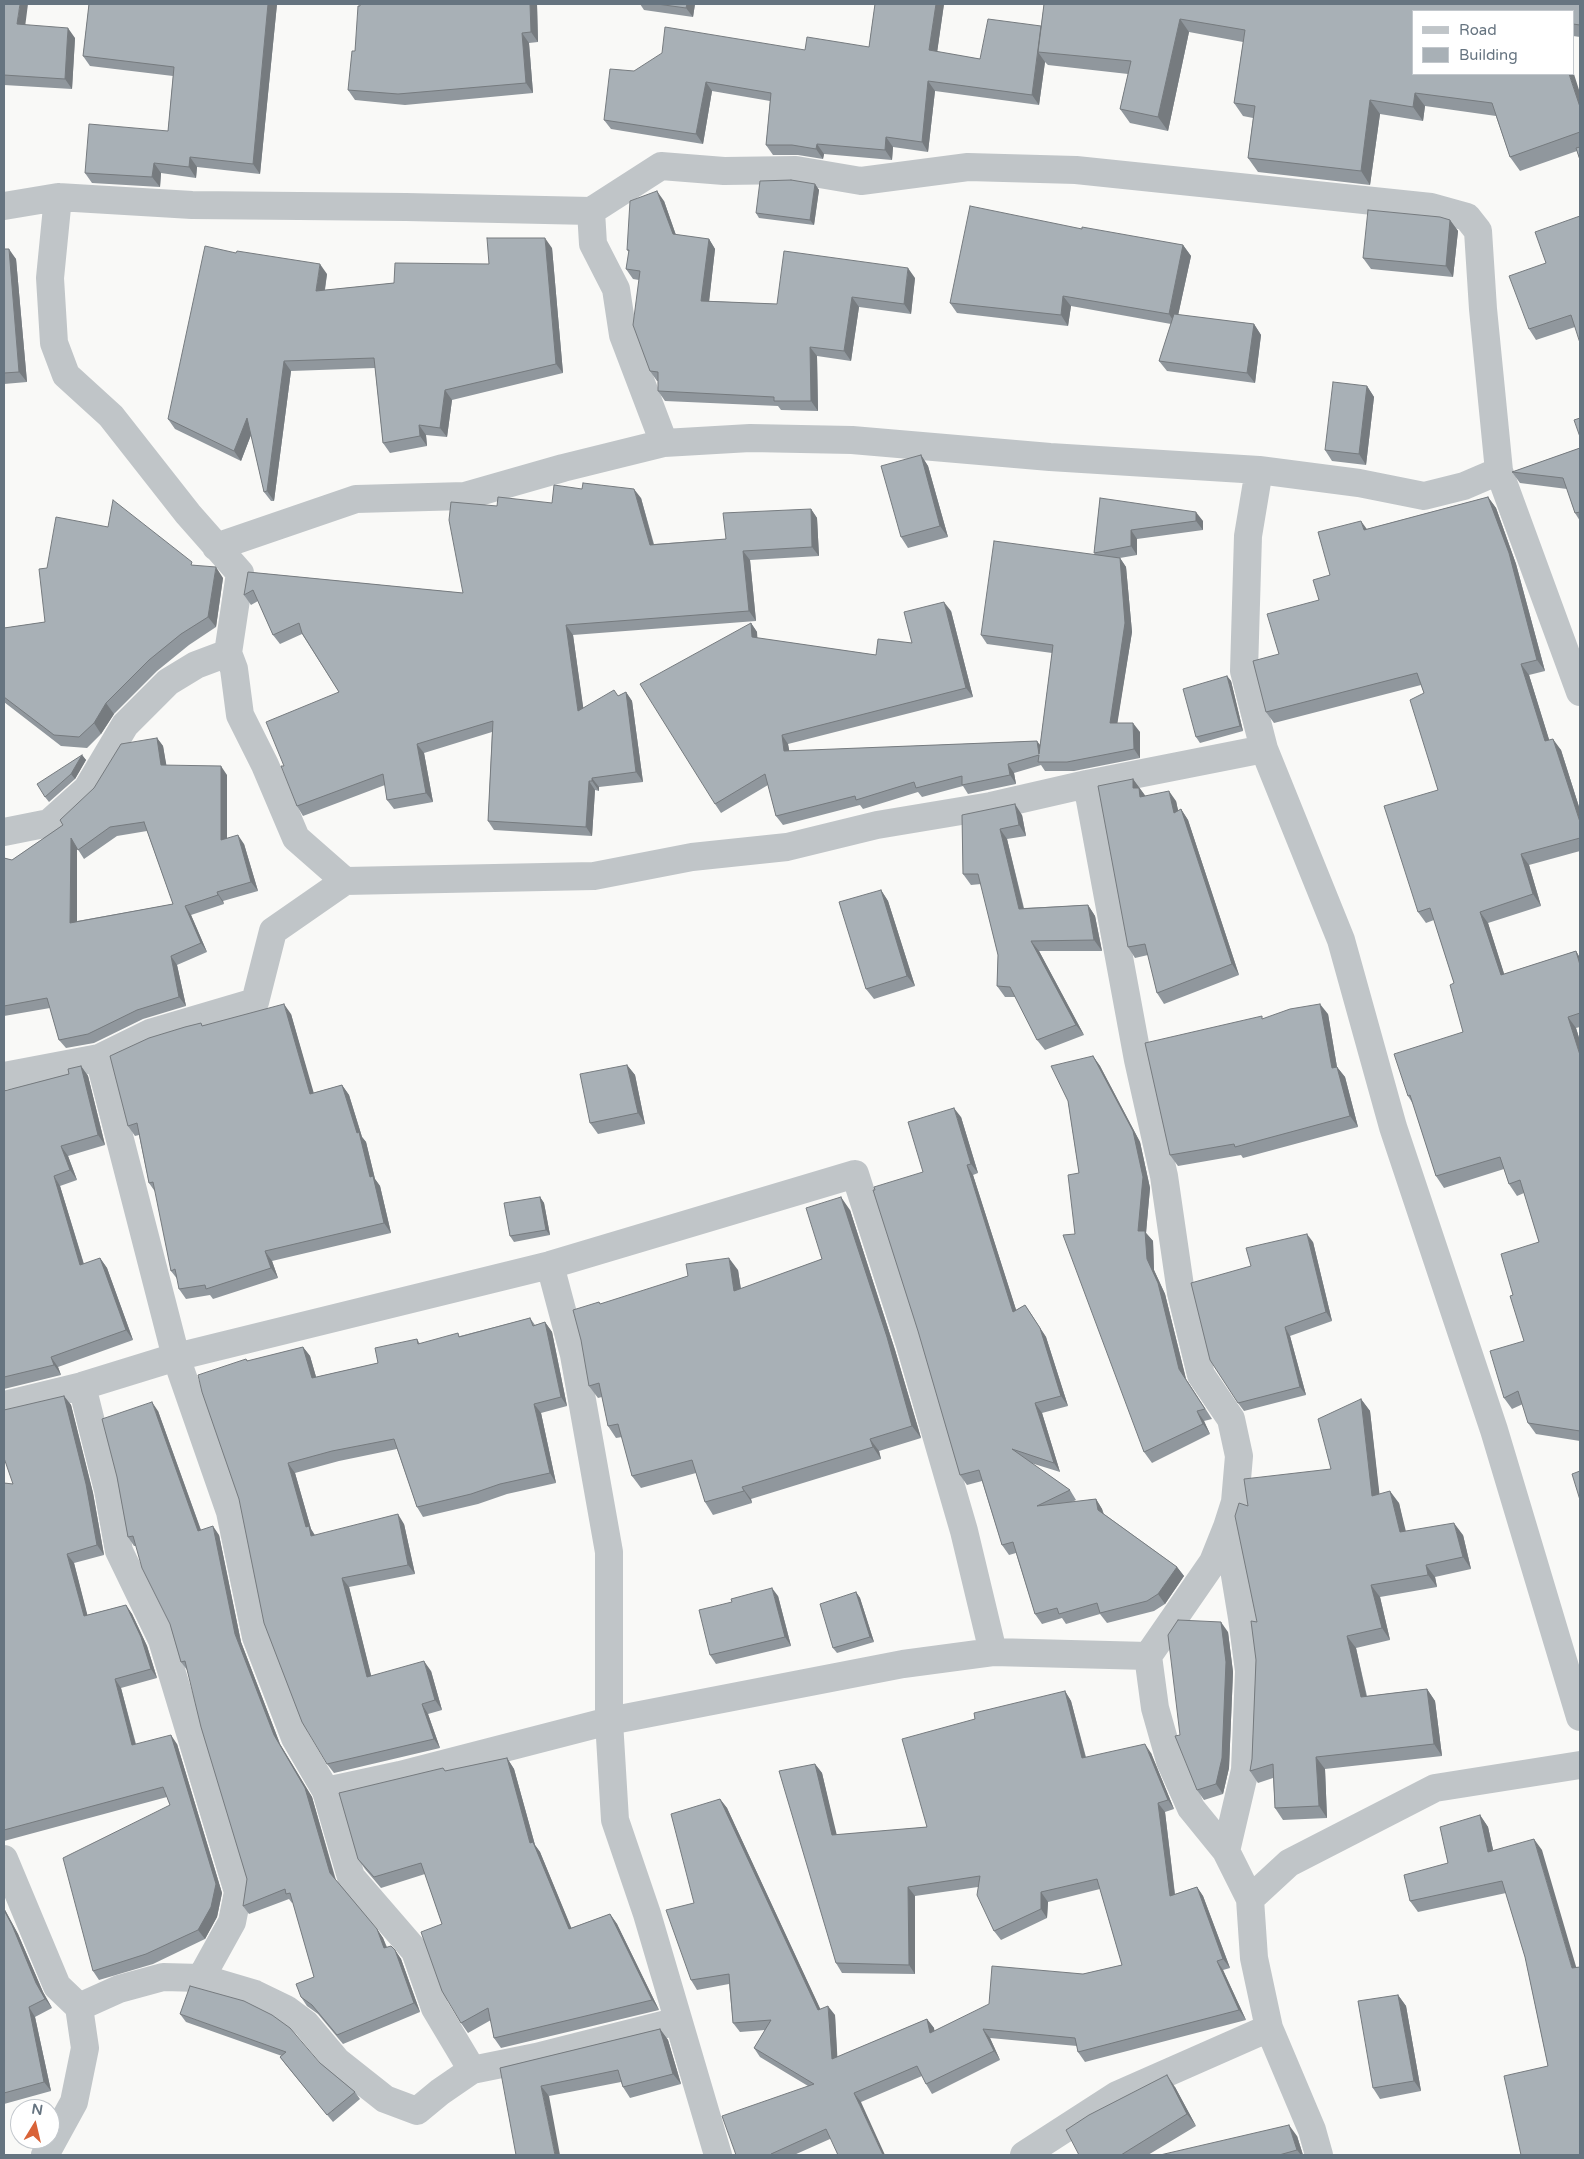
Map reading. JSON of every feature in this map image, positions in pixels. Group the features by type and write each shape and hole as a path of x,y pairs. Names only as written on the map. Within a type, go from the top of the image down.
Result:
{"street":[{"path":"4,206 58,197 192,205 425,207 591,211 661,166 724,171 796,170 861,181 968,166 1076,170 1176,180 1431,207 1467,217 1478,231 1483,308 1499,471 1580,692"},
{"path":"58,197 50,278 54,343 66,375 111,416 188,514 240,573 228,653 234,669 240,715 265,765 296,838 345,881"},
{"path":"591,211 593,244 616,289 623,335 664,443"},
{"path":"216,547 356,499 465,496 563,468 664,443 750,438 852,440 1050,457 1259,470 1359,483 1424,496 1464,486 1499,471"},
{"path":"1259,470 1248,536 1244,671 1264,749 1341,940 1393,1127 1494,1430 1580,1716"},
{"path":"4,832 49,823 87,789 125,724 168,682 196,665 228,653"},
{"path":"4,1076 99,1058 150,1033 255,1002 273,931 345,881 594,876 692,857 787,847 877,825 991,806 1087,784 1264,749"},
{"path":"1087,784 1138,1060 1164,1176 1181,1293 1201,1375 1231,1419 1239,1456 1235,1502 1213,1562 1148,1656 1155,1708 1170,1761 1191,1808 1226,1851 1250,1899 1254,1958 1269,2028 1312,2130 1319,2155"},
{"path":"99,1058 176,1357 230,1512 256,1637 295,1738 326,1792 351,1877 415,1951 435,2008 472,2070"},
{"path":"4,1405 82,1386 176,1357 550,1265 855,1174 910,1345 964,1531 993,1652"},
{"path":"550,1265 574,1354 609,1552 609,1721 615,1820 647,1914 718,2155"},
{"path":"82,1386 108,1490 119,1551 162,1640 238,1892 232,1922 201,1978"},
{"path":"1226,1851 1245,1770 1249,1671 1227,1527"},
{"path":"326,1792 400,1776 609,1721 903,1664 993,1652 1148,1656"},
{"path":"1250,1899 1289,1863 1435,1788 1580,1766"},
{"path":"4,1859 57,1986 79,2007 85,2048 74,2102 44,2155"},
{"path":"79,2007 119,1989 163,1977 201,1978 255,1994 286,2009 306,2024 337,2060 385,2099 417,2111 472,2070 536,2057 678,2021"},
{"path":"1038,2151 1117,2094 1269,2028"}],"building":[{"path":"4,4 20,4 17,24 68,28 65,79 4,75"},
{"path":"89,4 268,4 253,164 190,157 189,167 154,163 152,177 85,173 89,124 168,131 174,67 83,56"},
{"path":"360,4 530,4 531,32 522,33 526,83 398,94 348,90 352,51 355,51 358,6"},
{"path":"657,4 687,4 686,8"},
{"path":"875,4 936,4 929,50 980,59 988,19 1041,26 1032,95 928,81 922,142 886,137 885,150 817,144 816,149 792,145 766,145 771,93 706,82 696,134 604,120 610,69 634,71 662,53 665,27 805,50 807,37 869,47"},
{"path":"1044,4 1580,4 1580,25 1574,24 1574,10 1412,10 1412,75 1569,75 1580,107 1580,132 1510,157 1492,103 1415,93 1413,107 1370,100 1361,171 1248,158 1255,106 1234,103 1245,30 1180,19 1158,117 1120,109 1131,61 1038,52"},
{"path":"1580,147 1580,160 1576,148"},
{"path":"791,180 815,184 810,220 756,213 760,181"},
{"path":"657,191 673,234 709,239 701,301 777,304 784,251 908,268 904,304 852,297 844,351 810,347 811,401 774,401 774,397 658,391 658,372 650,371 633,325 640,271 626,269 629,250 627,250 630,201"},
{"path":"970,206 1082,229 1082,227 1183,245 1169,314 1063,296 1061,315 950,303"},
{"path":"1368,210 1440,217 1450,220 1446,266 1363,258"},
{"path":"1580,216 1580,343 1571,315 1529,329 1509,276 1546,263 1535,232"},
{"path":"487,238 545,238 556,364 445,390 440,428 419,425 420,436 383,443 374,358 284,361 267,491 264,492 247,418 234,451 168,419 205,246 236,253 237,251 320,264 316,291 394,283 395,263 489,264"},
{"path":"4,249 9,249 19,372 4,373"},
{"path":"1174,314 1254,324 1247,373 1159,361"},
{"path":"1333,382 1367,386 1359,454 1325,450"},
{"path":"1580,418 1580,437 1574,420"},
{"path":"1580,448 1580,512 1575,513 1563,478 1512,472"},
{"path":"921,455 940,526 901,537 881,466"},
{"path":"583,483 634,489 650,545 726,539 723,513 811,509 812,547 743,551 749,611 566,625 578,711 614,690 618,696 626,692 636,772 592,778 592,781 589,781 586,827 488,821 493,721 417,744 426,793 387,800 383,774 297,806 281,766 284,766 266,722 339,692 302,633 299,623 273,635 253,590 244,595 248,572 463,593 449,520 451,502 497,506 498,497 552,503 554,485 582,489"},
{"path":"1488,497 1509,553 1537,660 1521,664 1545,741 1553,739 1580,822 1580,838 1521,854 1533,894 1480,912 1501,975 1576,951 1580,965 1580,1013 1568,1017 1580,1055 1580,1431 1528,1423 1518,1391 1504,1398 1490,1351 1524,1341 1510,1296 1513,1295 1501,1254 1539,1242 1520,1180 1509,1184 1500,1157 1436,1176 1410,1095 1408,1096 1394,1054 1463,1032 1450,985 1454,983 1430,908 1418,912 1384,806 1438,790 1410,700 1424,693 1417,673 1266,712 1253,661 1279,654 1267,614 1319,600 1313,580 1330,575 1318,532 1361,521 1364,530"},
{"path":"1100,498 1196,512 1196,521 1131,530 1131,546 1094,553"},
{"path":"113,500 192,562 191,565 216,567 208,617 181,634 149,660 106,703 94,723 79,737 54,735 4,697 4,628 45,622 39,569 47,568 56,517 108,527"},
{"path":"994,541 1120,558 1125,623 1110,723 1133,723 1134,749 1067,762 1038,762 1039,755 1008,764 1010,775 962,785 962,776 916,788 914,782 856,800 855,796 776,816 765,774 715,804 640,684 751,623 752,637 876,655 878,639 912,643 904,612 944,602 966,688 782,735 784,751 1037,741 1039,754 1053,645 981,635"},
{"path":"1227,676 1240,726 1196,737 1183,689"},
{"path":"157,738 161,765 221,766 221,840 238,835 251,882 217,892 218,895 185,906 201,943 171,956 179,997 137,1010 88,1034 59,1040 47,998 4,1006 4,858 12,860 63,825 60,820 94,788 121,744","holes":["144,822 173,904 70,923 71,838 78,850 110,827"]},
{"path":"82,755 71,774 45,797 37,784"},
{"path":"1133,779 1133,788 1139,788 1140,797 1169,791 1174,813 1181,809 1232,964 1157,993 1145,944 1128,947 1098,786"},
{"path":"1015,804 1019,825 1000,829 1019,909 1088,905 1094,940 1031,941 1076,1025 1037,1040 1010,987 997,986 998,955 978,874 963,874 962,815"},
{"path":"881,890 907,976 866,989 839,902"},
{"path":"284,1004 310,1094 342,1085 357,1133 359,1132 370,1177 373,1176 384,1223 265,1251 271,1268 206,1289 205,1285 179,1289 175,1269 171,1271 153,1182 149,1183 137,1123 128,1126 110,1056 149,1038 185,1027 201,1023 202,1026"},
{"path":"1320,1004 1332,1068 1337,1067 1350,1116 1235,1147 1234,1144 1170,1155 1145,1043 1262,1016 1262,1019 1290,1009"},
{"path":"1093,1056 1133,1131 1143,1177 1138,1231 1145,1231 1147,1259 1158,1283 1179,1369 1205,1409 1197,1411 1203,1424 1144,1452 1063,1235 1075,1234 1068,1175 1079,1173 1068,1101 1051,1066"},
{"path":"627,1065 638,1113 590,1123 580,1074"},
{"path":"81,1066 98,1135 61,1146 70,1170 54,1176 80,1265 100,1258 126,1330 51,1357 54,1365 4,1377 4,1091 69,1074 68,1069"},
{"path":"954,1108 971,1164 967,1165 1013,1312 1025,1305 1040,1328 1061,1396 1035,1403 1054,1463 1012,1449 1070,1490 1037,1506 1096,1499 1098,1510 1177,1567 1158,1594 1147,1601 1100,1613 1097,1603 1059,1614 1057,1608 1035,1614 1013,1542 1002,1545 979,1470 960,1475 918,1331 873,1190 875,1190 874,1187 923,1172 908,1122"},
{"path":"540,1197 546,1230 510,1236 504,1203"},
{"path":"841,1197 887,1337 912,1426 870,1439 873,1447 742,1487 744,1491 705,1502 692,1460 632,1476 618,1424 608,1426 599,1383 589,1386 581,1340 573,1310 599,1302 600,1304 688,1276 686,1264 729,1258 734,1291 822,1259 806,1208"},
{"path":"1307,1234 1326,1312 1285,1327 1300,1387 1238,1403 1210,1360 1191,1283 1251,1266 1246,1248"},
{"path":"530,1318 533,1326 545,1322 561,1397 534,1404 550,1473 500,1484 471,1494 417,1507 394,1439 332,1451 288,1463 306,1527 309,1526 311,1536 398,1514 408,1565 342,1578 367,1677 424,1661 435,1700 422,1704 434,1739 327,1764 302,1722 264,1623 239,1499 202,1392 198,1375 246,1359 247,1361 303,1347 312,1378 378,1363 375,1348 417,1339 418,1344 458,1333 459,1337"},
{"path":"64,1396 86,1484 97,1545 67,1554 84,1616 126,1605 141,1637 151,1669 115,1679 132,1745 171,1735 216,1884 211,1907 198,1930 146,1954 93,1971 63,1858 170,1805 163,1787 4,1830 4,1483 13,1484 4,1458 4,1410"},
{"path":"1361,1399 1372,1496 1390,1491 1400,1532 1454,1523 1463,1557 1426,1565 1428,1575 1371,1585 1382,1628 1347,1636 1361,1697 1427,1689 1434,1744 1316,1757 1319,1806 1275,1808 1273,1764 1250,1771 1256,1660 1251,1621 1257,1622 1235,1516 1239,1503 1248,1506 1244,1479 1331,1469 1318,1419"},
{"path":"152,1402 198,1531 213,1526 235,1634 274,1735 305,1788 330,1873 377,1929 384,1948 391,1946 395,1950 414,2003 337,2035 312,2005 301,1997 296,1984 314,1977 290,1893 286,1894 285,1889 243,1906 247,1879 201,1727 185,1661 181,1662 170,1624 142,1568 133,1536 128,1537 117,1477 102,1419"},
{"path":"1580,1471 1580,1500 1572,1474"},
{"path":"772,1588 785,1637 710,1655 699,1610 732,1602 731,1599"},
{"path":"856,1592 870,1637 833,1648 820,1604"},
{"path":"1178,1620 1221,1622 1226,1662 1222,1758 1216,1784 1197,1790 1175,1736 1180,1735 1168,1635"},
{"path":"1065,1691 1082,1758 1145,1744 1168,1800 1158,1803 1170,1896 1197,1887 1223,1959 1217,1961 1239,2010 1078,2052 1075,2038 983,2029 994,2051 926,2084 917,2066 854,2093 883,2155 838,2155 826,2129 771,2155 736,2155 722,2116 814,2084 754,2048 771,2020 733,2023 729,1974 691,1980 666,1910 694,1903 671,1814 720,1799 818,2010 828,2006 832,2059 927,2019 930,2033 989,2004 992,1966 1083,1974 1122,1965 1097,1879 1041,1892 1041,1909 994,1931 977,1895 980,1876 908,1887 909,1965 836,1963 779,1771 815,1764 832,1835 927,1827 902,1739 975,1719 974,1713"},
{"path":"507,1758 530,1843 533,1842 569,1929 610,1914 652,2000 494,2038 488,2008 461,2023 442,1991 421,1932 442,1924 421,1863 374,1877 358,1859 339,1793 443,1768 445,1771"},
{"path":"1480,1815 1488,1852 1534,1839 1572,1968 1580,1967 1580,2155 1521,2155 1504,2076 1548,2066 1525,1957 1502,1881 1410,1901 1404,1875 1448,1863 1440,1827"},
{"path":"4,1910 45,1999 29,2007 44,2082 4,2093"},
{"path":"190,1986 244,2001 272,2015 290,2028 320,2063 355,2092 327,2115 280,2057 286,2052 180,2014"},
{"path":"1398,1995 1414,2081 1373,2088 1358,2001"},
{"path":"660,2029 673,2074 623,2087 618,2070 541,2086 555,2155 516,2155 500,2068"},
{"path":"1167,2075 1187,2114 1121,2155 1079,2155 1066,2130 1089,2115"},
{"path":"1289,2125 1297,2150 1279,2155 1160,2155"}]}
